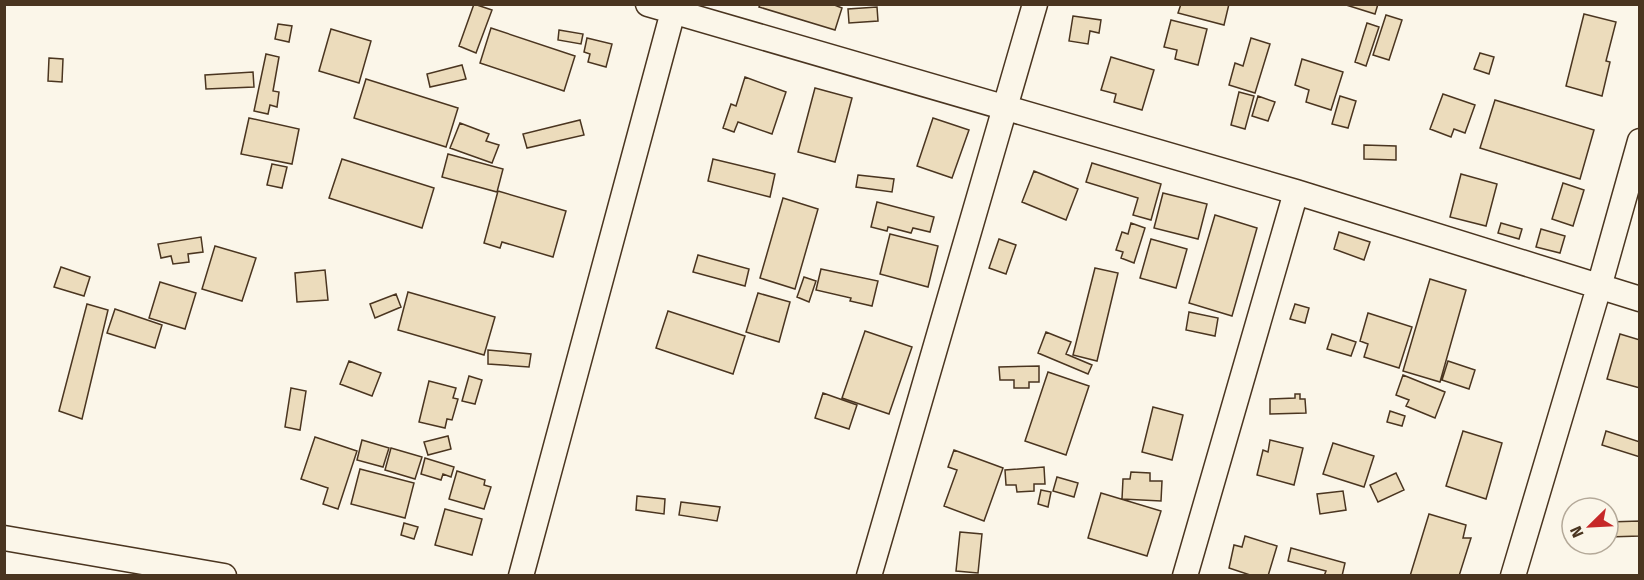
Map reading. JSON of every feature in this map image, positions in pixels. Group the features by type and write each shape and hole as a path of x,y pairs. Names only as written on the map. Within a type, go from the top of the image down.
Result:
{"street":[{"path":"648,4 674,8 1005,108 1296,192 1640,299"},
{"path":"869,576 1035,4"},
{"path":"521,576 674,8"},
{"path":"1513,576 1640,141"},
{"path":"1185,576 1296,192"},
{"path":"4,537 224,576"}],"building":[{"path":"474,4 492,10 476,53 459,46"},
{"path":"760,4 832,4 842,8 835,30 759,7"},
{"path":"1181,4 1229,4 1224,25 1178,13"},
{"path":"1343,4 1378,4 1375,14"},
{"path":"877,7 878,21 849,23 848,9"},
{"path":"1584,14 1616,22 1606,61 1610,62 1602,96 1566,86"},
{"path":"1386,15 1402,20 1389,60 1373,55"},
{"path":"1073,16 1101,20 1099,33 1090,31 1088,44 1069,41"},
{"path":"1171,20 1207,29 1198,65 1175,59 1177,50 1164,47"},
{"path":"1367,23 1379,27 1366,66 1355,62"},
{"path":"278,24 292,26 289,42 275,39"},
{"path":"491,28 575,56 564,91 480,63"},
{"path":"331,29 371,41 359,83 319,71"},
{"path":"559,30 583,34 581,44 558,40"},
{"path":"587,38 612,44 606,67 588,62 590,54 584,52"},
{"path":"1251,38 1270,44 1255,93 1229,85 1235,63 1243,66"},
{"path":"1480,53 1494,57 1489,74 1474,69"},
{"path":"266,54 279,57 273,91 279,92 277,107 270,105 268,114 254,111"},
{"path":"1111,57 1154,70 1142,110 1114,102 1116,94 1101,90"},
{"path":"49,58 63,59 62,82 48,81"},
{"path":"1302,59 1343,72 1331,110 1306,102 1309,90 1295,85"},
{"path":"462,65 466,79 430,87 427,74"},
{"path":"253,72 254,87 206,89 205,75"},
{"path":"745,77 786,92 772,134 738,122 734,132 723,128 731,104 736,106"},
{"path":"366,79 458,108 446,147 354,118"},
{"path":"815,88 852,98 835,162 798,152"},
{"path":"1239,92 1254,96 1245,129 1231,125"},
{"path":"1443,94 1475,105 1465,133 1454,129 1451,137 1430,129"},
{"path":"1258,96 1275,102 1268,121 1252,116"},
{"path":"1340,96 1356,101 1348,128 1332,124"},
{"path":"1495,100 1594,130 1580,179 1480,148"},
{"path":"249,118 299,129 292,164 241,154"},
{"path":"933,118 969,130 952,178 917,166"},
{"path":"580,120 584,135 527,148 523,134"},
{"path":"460,123 489,134 486,141 499,145 492,163 450,148"},
{"path":"1364,145 1396,146 1396,160 1364,159"},
{"path":"448,154 503,169 497,192 442,177"},
{"path":"342,159 434,188 422,228 329,198"},
{"path":"713,159 775,174 770,197 708,181"},
{"path":"1092,163 1161,184 1151,220 1133,215 1138,198 1086,182"},
{"path":"272,164 287,167 282,188 267,185"},
{"path":"1034,171 1078,189 1066,220 1022,202"},
{"path":"1461,174 1497,184 1486,226 1450,217"},
{"path":"858,175 894,179 892,192 856,187"},
{"path":"1563,183 1584,190 1573,226 1552,219"},
{"path":"498,191 566,211 553,257 502,242 500,248 484,243"},
{"path":"1163,193 1207,204 1198,239 1154,228"},
{"path":"783,198 818,209 795,289 760,278"},
{"path":"877,202 934,217 930,232 913,228 911,233 888,227 887,231 871,227"},
{"path":"1215,215 1257,228 1232,316 1189,303"},
{"path":"1131,223 1145,228 1134,263 1121,258 1123,252 1116,250 1122,232 1128,234"},
{"path":"1501,223 1522,229 1519,239 1498,233"},
{"path":"1541,229 1565,236 1560,253 1536,247"},
{"path":"1339,232 1370,242 1364,260 1334,249"},
{"path":"890,234 938,246 928,287 880,274"},
{"path":"201,237 203,252 188,254 189,262 173,264 171,256 161,258 158,244"},
{"path":"999,239 1016,245 1006,274 989,268"},
{"path":"1151,239 1187,249 1176,288 1140,278"},
{"path":"215,246 256,258 242,301 202,289"},
{"path":"698,255 749,269 745,286 693,272"},
{"path":"61,267 90,277 84,296 54,287"},
{"path":"1095,268 1118,273 1097,361 1073,355"},
{"path":"821,269 878,281 872,306 850,301 851,298 816,290"},
{"path":"325,270 328,300 297,302 295,273"},
{"path":"804,277 816,281 809,302 797,297"},
{"path":"1430,279 1466,290 1440,382 1403,371"},
{"path":"160,282 196,293 185,329 149,318"},
{"path":"408,292 495,317 484,355 398,330"},
{"path":"758,293 790,302 779,342 746,332"},
{"path":"396,294 401,307 375,318 370,304"},
{"path":"87,304 108,310 82,419 59,411"},
{"path":"1295,304 1309,308 1305,323 1290,319"},
{"path":"115,309 162,325 155,348 107,333"},
{"path":"668,311 745,336 733,374 656,348"},
{"path":"1189,312 1218,318 1215,336 1186,330"},
{"path":"1368,313 1412,327 1399,368 1364,357 1368,344 1360,341"},
{"path":"865,331 912,347 889,414 842,398"},
{"path":"1046,332 1071,342 1066,354 1092,365 1088,374 1038,353"},
{"path":"1332,334 1356,342 1351,356 1327,349"},
{"path":"1620,334 1640,340 1640,388 1607,379"},
{"path":"488,350 531,354 529,367 488,364"},
{"path":"349,361 381,373 372,396 340,384"},
{"path":"1448,361 1475,370 1469,389 1442,380"},
{"path":"1039,366 1039,382 1029,382 1029,388 1014,388 1014,380 1000,380 999,367"},
{"path":"1048,372 1089,386 1066,455 1025,441"},
{"path":"1403,375 1445,392 1435,418 1406,406 1409,400 1396,395"},
{"path":"469,376 482,380 475,404 462,401"},
{"path":"429,381 456,388 453,398 458,399 452,420 447,419 445,428 419,422"},
{"path":"291,388 306,391 300,430 285,427"},
{"path":"823,393 857,405 849,429 815,418"},
{"path":"1295,394 1300,394 1300,399 1305,399 1306,413 1270,414 1270,399 1295,398"},
{"path":"1153,407 1183,415 1172,460 1142,452"},
{"path":"1390,411 1405,416 1402,426 1387,422"},
{"path":"1463,431 1502,443 1486,499 1446,486"},
{"path":"1606,431 1640,442 1640,457 1602,445"},
{"path":"448,436 451,449 428,455 424,442"},
{"path":"315,437 357,451 338,509 323,504 328,488 301,479"},
{"path":"362,440 389,448 383,467 357,460"},
{"path":"1270,440 1303,448 1294,485 1257,475 1263,450 1268,452"},
{"path":"1333,443 1374,456 1364,487 1323,474"},
{"path":"391,448 422,457 415,479 385,470"},
{"path":"954,450 1003,468 984,521 944,506 957,470 948,467"},
{"path":"425,458 454,467 451,477 443,474 441,480 421,474"},
{"path":"1044,467 1045,484 1034,484 1034,491 1017,492 1016,485 1006,485 1005,470"},
{"path":"360,469 414,483 405,518 351,504"},
{"path":"457,471 485,480 484,485 491,487 484,509 449,499"},
{"path":"1131,472 1150,473 1150,481 1162,481 1161,501 1122,499 1123,479 1130,479"},
{"path":"1396,473 1404,490 1378,502 1370,485"},
{"path":"1057,477 1078,483 1074,497 1053,491"},
{"path":"1041,490 1051,492 1048,507 1038,504"},
{"path":"1343,491 1346,510 1320,514 1317,494"},
{"path":"1101,493 1161,511 1147,556 1088,538"},
{"path":"637,496 665,499 664,514 636,510"},
{"path":"681,502 720,507 717,521 679,515"},
{"path":"445,509 482,519 472,555 435,545"},
{"path":"1429,514 1466,525 1463,538 1471,538 1459,576 1410,576"},
{"path":"1640,521 1640,536 1620,537 1620,522"},
{"path":"404,523 418,527 414,539 401,535"},
{"path":"960,532 982,534 978,573 956,571"},
{"path":"1245,536 1277,546 1268,576 1253,576 1229,568 1234,545 1242,547"},
{"path":"1291,548 1345,563 1342,576 1324,576 1326,571 1288,561"}]}
